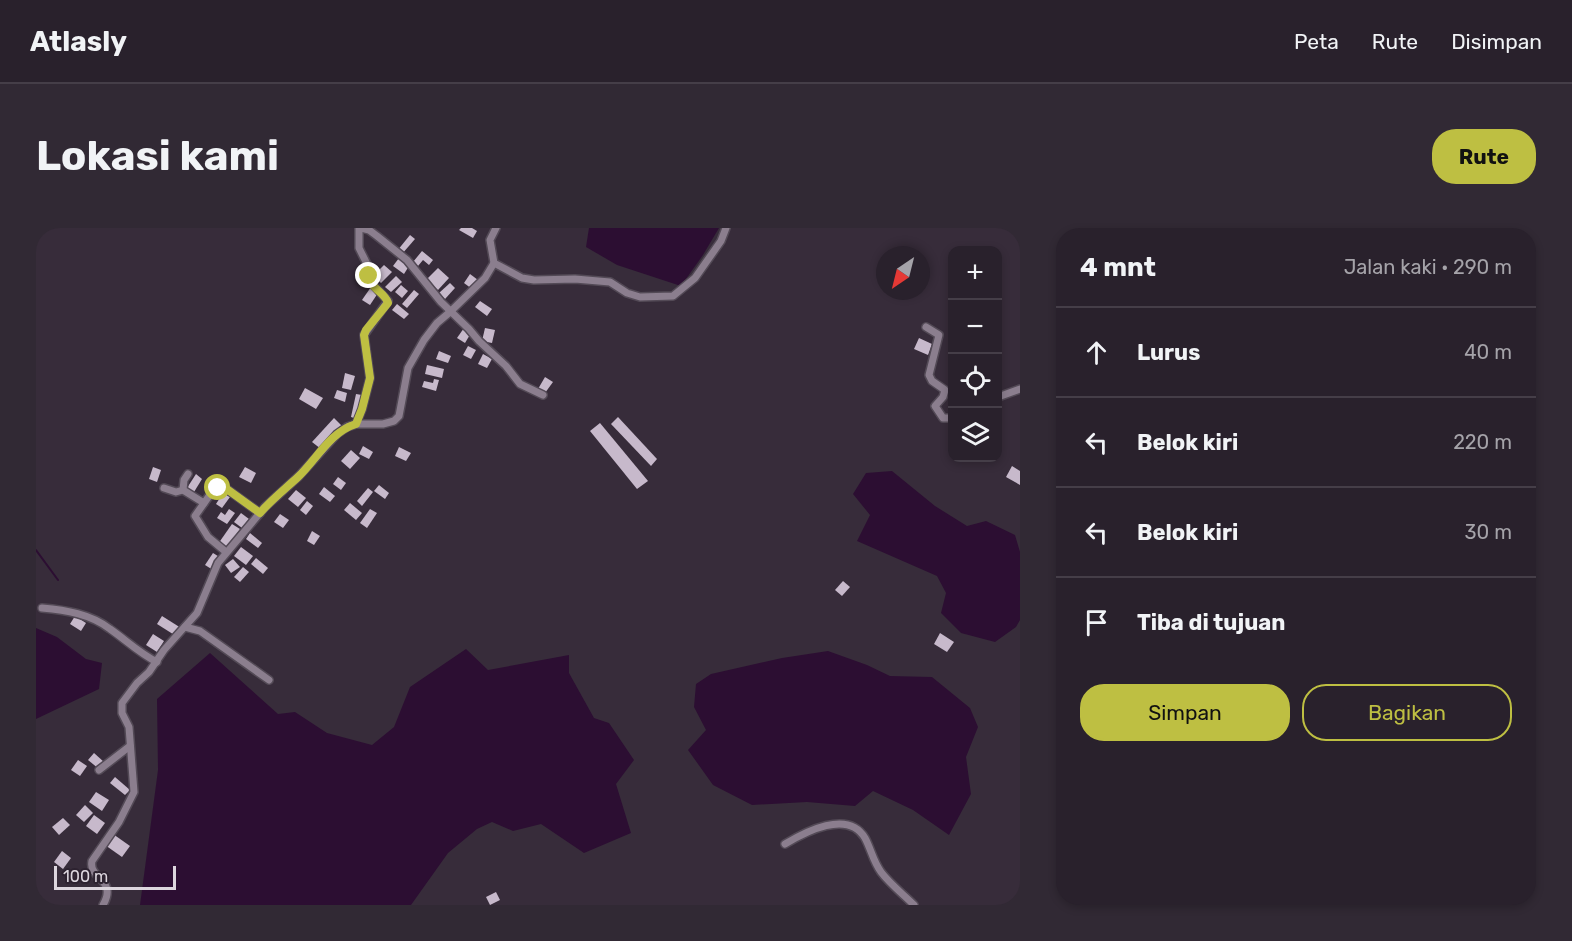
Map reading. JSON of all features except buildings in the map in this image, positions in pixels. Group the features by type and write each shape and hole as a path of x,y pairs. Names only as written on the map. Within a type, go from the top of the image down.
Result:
{"street":[{"path":"356,424 370,378 364,335 388,303 387,298 369,280 368,266 359,248 360,228 369,230 378,236 407,260 450,312 506,366 520,384 543,395"},
{"path":"103,905 108,889 103,880 93,871 92,861 119,822 134,792 129,728 122,713 122,703 197,613 218,563 260,513 300,476 337,434 347,427 356,424 383,424 394,421 399,416 408,368 437,323 485,278 494,263 490,240 496,228"},
{"path":"494,263 522,278 610,282 627,293 640,297 673,296 695,278 721,242 726,228"},
{"path":"926,327 939,335 929,375 932,381 945,390 943,397 935,406 943,418 948,418"},
{"path":"1002,396 1020,389"},
{"path":"183,490 184,480 188,474"},
{"path":"226,552 215,545 195,516 214,489 224,487 260,513"},
{"path":"164,488 176,492 183,490 204,503"},
{"path":"42,608 70,611 108,627 140,654 157,662"},
{"path":"185,627 200,631 269,680"},
{"path":"99,770 130,746"},
{"path":"785,844 803,834 830,825 846,824 853,827 864,837 870,854 881,872 914,905"}],"shaded area":[{"path":"589,228 719,228 681,286 617,265 586,247"},
{"path":"892,471 935,506 967,526 986,521 1015,535 1020,552 1020,620 1016,627 995,642 961,633 941,613 946,593 937,576 857,541 870,515 853,494 866,473"},
{"path":"36,628 57,637 86,659 102,663 99,689 36,719"},
{"path":"466,649 488,670 569,655 569,673 594,718 609,723 634,760 616,784 631,833 584,853 541,824 513,831 492,822 477,829 448,853 411,905 140,905 158,770 157,699 210,653 278,714 295,712 327,733 372,745 394,727 410,687"},
{"path":"828,651 890,676 932,677 970,708 978,727 966,757 971,794 949,835 913,810 873,791 855,806 807,802 752,805 713,785 688,750 706,730 694,707 696,684 711,674 782,658"}],"waterway":[{"path":"36,550 58,580"}],"route":[{"path":"218,488 224,487 260,513 300,476 337,434 356,424 370,378 364,335 388,303 387,298 370,284 369,276"}]}
